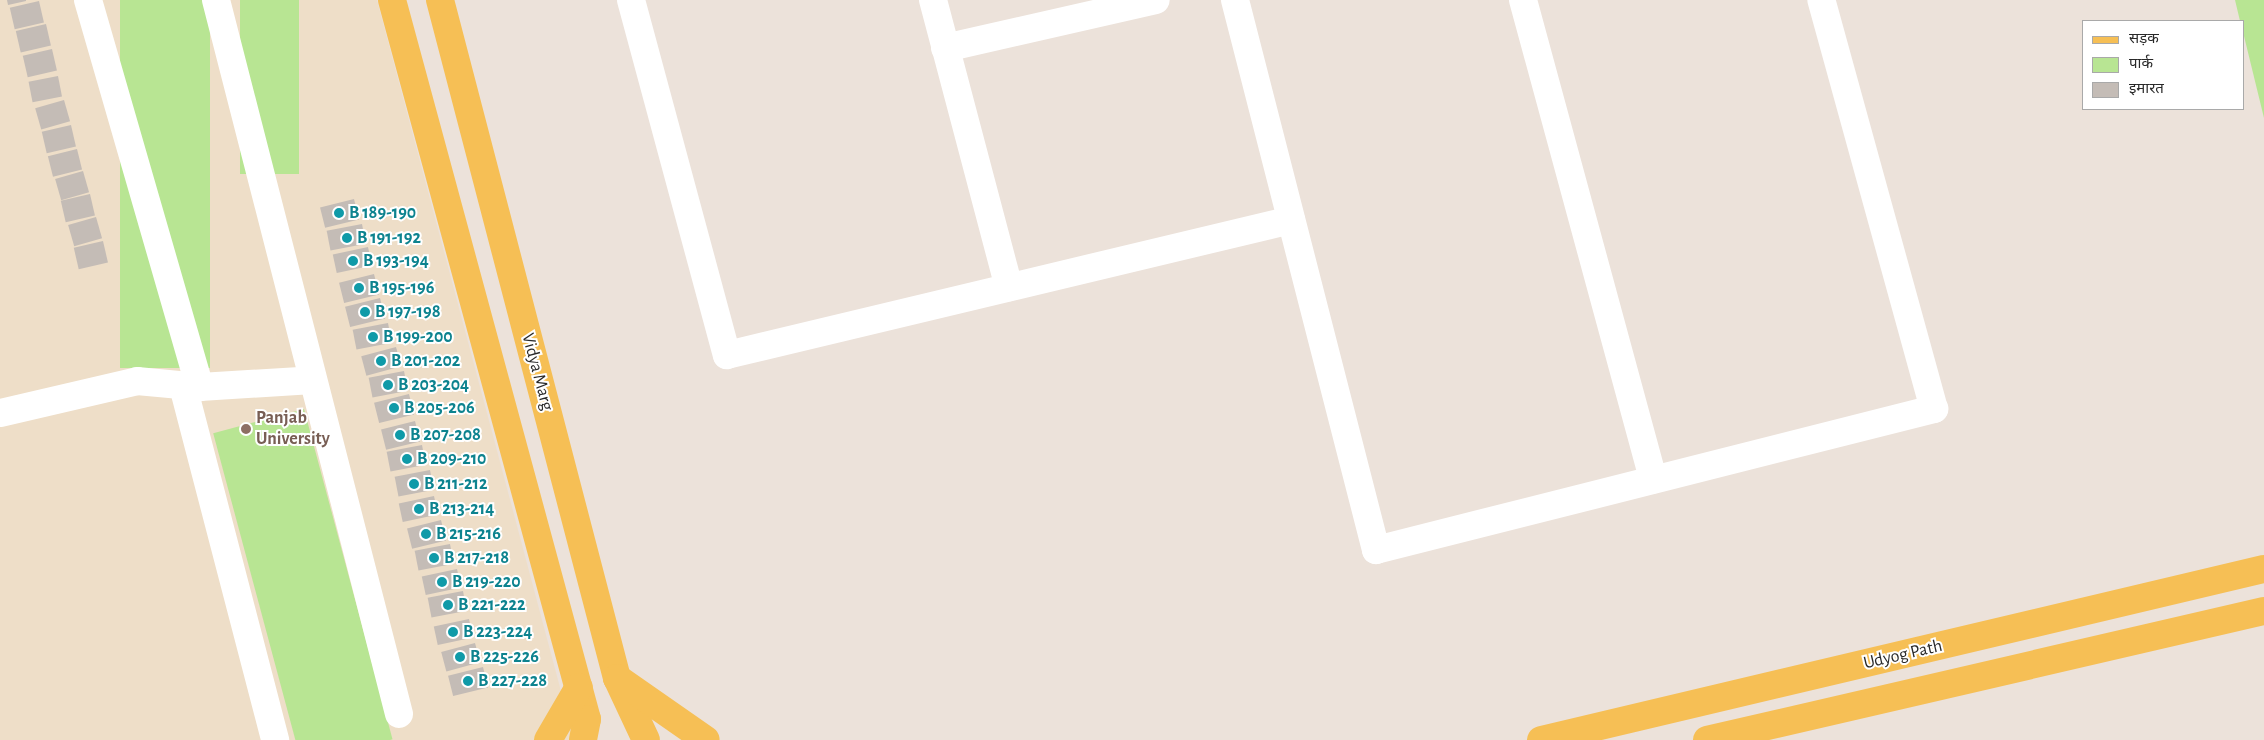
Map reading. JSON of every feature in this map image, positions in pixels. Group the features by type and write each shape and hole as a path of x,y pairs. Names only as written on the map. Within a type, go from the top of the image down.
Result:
{"main road":[{"path":"392,0 579,687 587,719 583,740"},
{"name":"Vidya Marg","path":"440,0 617,678 646,740"},
{"name":"Udyog Path","path":"1541,740 2264,569"},
{"path":"1707,740 2264,611"},
{"path":"617,678 706,740"},
{"path":"548,740 579,687"}],"street":[{"path":"88,0 191,386 275,740"},
{"path":"216,0 399,714"},
{"path":"631,0 727,355 1291,220"},
{"path":"933,0 1009,287"},
{"path":"946,48 1156,0"},
{"path":"1235,0 1376,550 1934,409 1820,0"},
{"path":"1523,0 1654,480"},
{"path":"0,413 137,381 191,386 313,380"}],"shaded area":[{"name":"Panjab University","path":"0,0 377,0 574,740 0,740"}],"green space":[{"path":"120,0 210,0 210,368 120,368"},
{"path":"240,0 299,0 299,174 240,174"},
{"path":"2235,0 2264,0 2264,118 2244,36 2244,20 2240,20"},
{"path":"304,409 393,739 295,740 213,433"}],"building":[{"path":"7,0 26,0 26,1 8,5"},
{"path":"39,1 44,22 15,29 10,8"},
{"path":"46,24 51,45 21,52 16,31"},
{"path":"52,49 57,70 28,77 23,56"},
{"path":"58,76 62,97 33,102 29,82"},
{"path":"64,100 70,121 41,129 35,108"},
{"path":"71,125 76,146 47,153 42,132"},
{"path":"77,149 82,169 53,177 48,156"},
{"path":"83,171 89,192 61,200 55,179"},
{"path":"90,194 95,215 66,222 61,201"},
{"name":"B 189-190","path":"354,199 359,219 325,228 320,207"},
{"path":"96,217 102,238 74,246 68,225"},
{"name":"B 191-192","path":"362,224 366,244 330,251 327,231"},
{"path":"103,241 108,262 79,269 74,248"},
{"name":"B 193-194","path":"368,247 372,266 337,273 333,254"},
{"name":"B 195-196","path":"374,274 379,294 344,303 339,283"},
{"name":"B 197-198","path":"380,298 385,318 350,327 345,307"},
{"name":"B 199-200","path":"388,323 392,343 356,350 353,330"},
{"name":"B 201-202","path":"396,347 401,366 366,376 361,356"},
{"name":"B 203-204","path":"404,371 408,391 372,398 369,378"},
{"name":"B 205-206","path":"409,394 414,414 379,423 374,403"},
{"name":"B 207-208","path":"415,421 420,441 386,450 381,429"},
{"name":"B 209-210","path":"422,445 426,465 390,472 387,452"},
{"name":"B 211-212","path":"430,470 434,490 398,497 395,477"},
{"name":"B 213-214","path":"434,496 438,515 403,522 399,503"},
{"name":"B 215-216","path":"441,520 446,540 412,549 407,528"},
{"name":"B 217-218","path":"450,544 454,564 418,571 415,551"},
{"name":"B 219-220","path":"457,569 461,588 426,595 422,576"},
{"name":"B 221-222","path":"463,591 467,611 431,618 428,598"},
{"name":"B 223-224","path":"469,619 473,638 438,645 434,626"},
{"name":"B 225-226","path":"475,643 480,662 446,671 441,652"},
{"name":"B 227-228","path":"483,667 488,687 453,696 448,676"}],"place":[{"name":"B 189-190","path":"339,213"},
{"name":"B 191-192","path":"347,238"},
{"name":"B 193-194","path":"353,261"},
{"name":"B 195-196","path":"359,288"},
{"name":"B 197-198","path":"365,312"},
{"name":"B 199-200","path":"373,337"},
{"name":"B 201-202","path":"381,361"},
{"name":"B 203-204","path":"388,385"},
{"name":"B 205-206","path":"394,408"},
{"name":"Panjab University","path":"246,429"},
{"name":"B 207-208","path":"400,435"},
{"name":"B 209-210","path":"407,459"},
{"name":"B 211-212","path":"414,484"},
{"name":"B 213-214","path":"419,509"},
{"name":"B 215-216","path":"426,534"},
{"name":"B 217-218","path":"434,558"},
{"name":"B 219-220","path":"442,582"},
{"name":"B 221-222","path":"448,605"},
{"name":"B 223-224","path":"453,632"},
{"name":"B 225-226","path":"460,657"},
{"name":"B 227-228","path":"468,681"}]}
